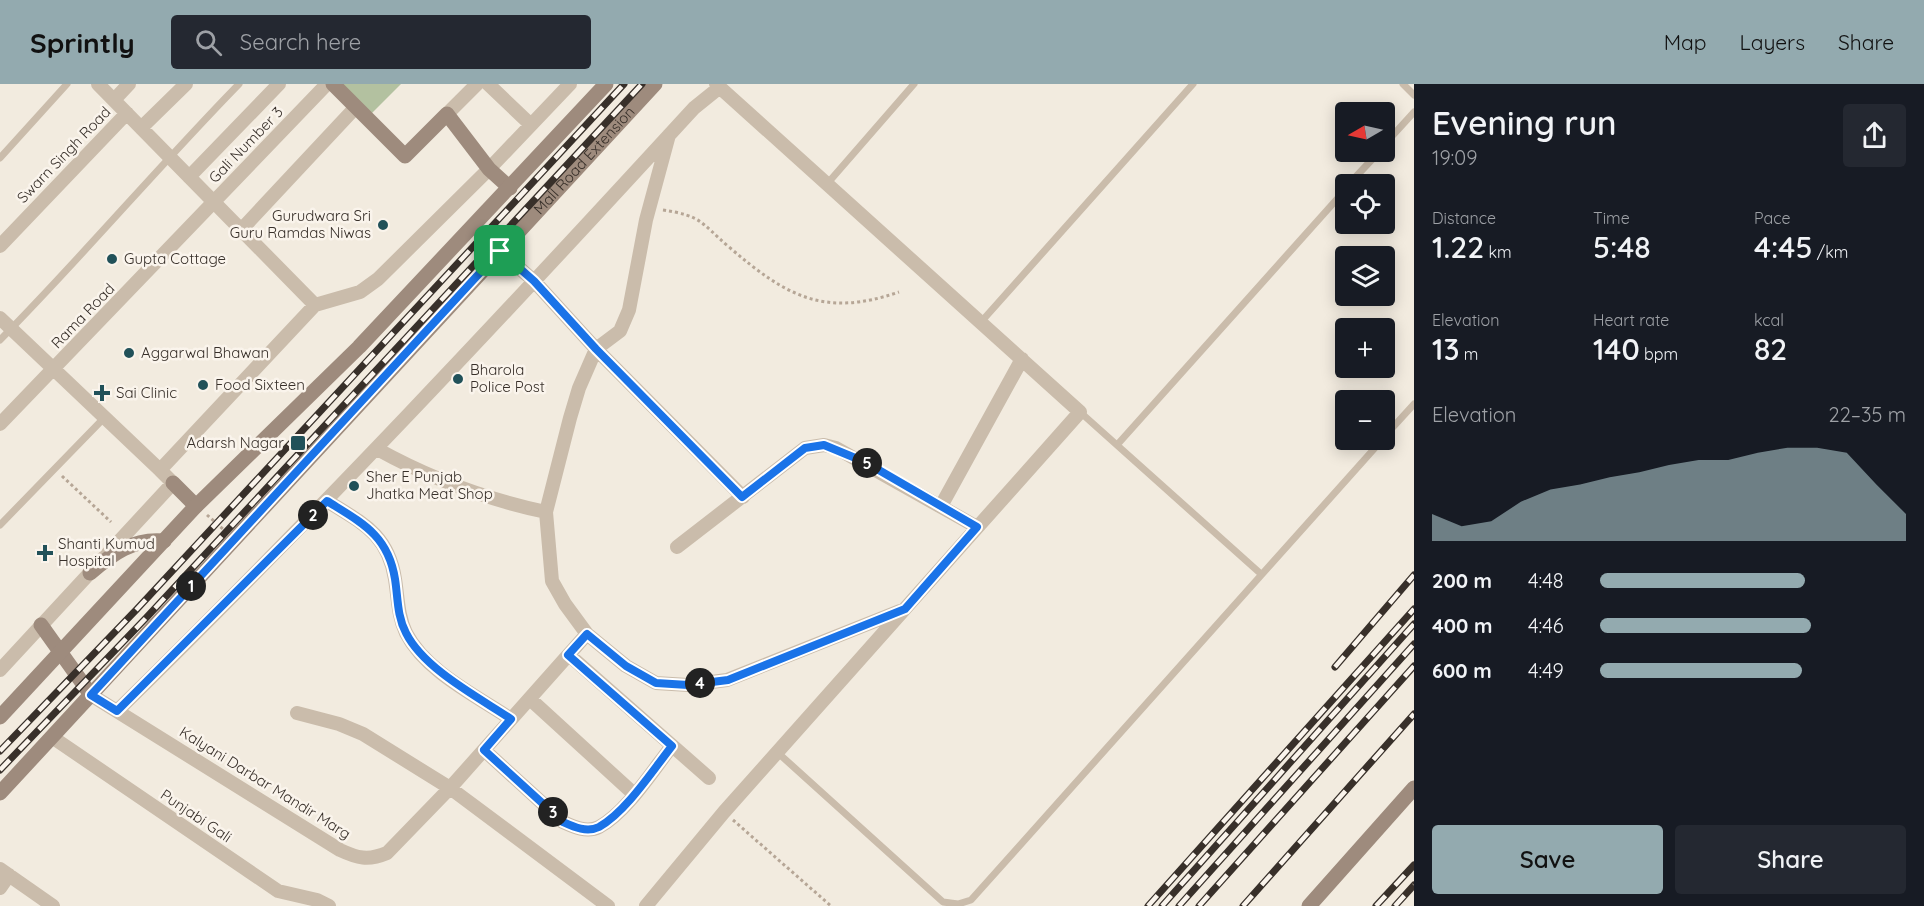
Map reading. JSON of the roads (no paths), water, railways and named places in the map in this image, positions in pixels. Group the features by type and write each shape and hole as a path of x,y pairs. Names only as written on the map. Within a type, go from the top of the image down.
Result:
{"main road":[{"path":"333,84 405,156 447,114 489,169 510,188"},
{"path":"0,717 196,506 359,347 606,84"},
{"name":"Mall Road Extension","path":"0,793 655,84"},
{"path":"173,483 196,506"},
{"path":"90,573 113,554 131,545 148,540 164,541"},
{"path":"41,625 91,695"},
{"path":"1309,906 1414,788"}],"street":[{"path":"98,84 315,305"},
{"path":"114,100 129,84"},
{"path":"141,128 186,84"},
{"path":"189,177 279,84"},
{"name":"Gali Number 3","path":"214,202 327,84"},
{"path":"447,114 477,84"},
{"path":"488,84 530,124"},
{"path":"160,470 315,305 360,292 378,279 489,169 570,84"},
{"path":"117,711 327,501 694,108 720,85 1080,412 724,812 646,906"},
{"path":"241,230 355,108"},
{"name":"Swarn Singh Road","path":"0,246 127,113"},
{"path":"669,135 649,208 629,310 620,331 596,349 579,388 546,512 552,580 565,604 587,634 626,666 656,683 688,685 728,680 905,609"},
{"name":"Rama Road","path":"0,424 214,202"},
{"path":"500,251 534,281 596,349 742,497"},
{"path":"0,318 173,483 0,670"},
{"path":"941,506 1022,359"},
{"path":"677,547 805,448 824,445 865,462 977,527"},
{"path":"376,449 424,475 466,491 498,502 546,512"},
{"path":"327,501 372,530 387,550 395,578 399,611 406,633 418,650 443,673 511,719"},
{"name":"Kalyani Darbar Mandir Marg","path":"91,695 339,850 357,858 373,859 387,853 450,788 587,634"},
{"path":"568,655 708,778"},
{"path":"530,699 634,794"},
{"path":"297,713 339,724 363,734 450,788 608,906"},
{"name":"Punjabi Gali","path":"52,737 278,891 317,900 329,906"},
{"path":"484,750 563,822 579,829 598,828 634,794 672,746"},
{"path":"0,888 5,872 53,906"}],"lane":[{"path":"0,158 67,84"},
{"path":"0,340 95,243 169,156 239,84"},
{"path":"827,184 914,84"},
{"path":"981,322 1193,84"},
{"path":"1402,84 1414,95"},
{"path":"1395,133 1414,112"},
{"path":"1358,174 1370,162"},
{"path":"1117,445 1335,201"},
{"path":"1395,425 1414,404"},
{"path":"1080,412 1261,574"},
{"path":"0,525 106,417"},
{"path":"777,752 943,902 958,904 971,900 1372,450"}],"railway":[{"path":"0,751 137,609 624,84"},
{"path":"0,770 146,618 642,84"},
{"path":"1335,667 1414,575"},
{"path":"1148,906 1414,609"},
{"path":"1162,906 1414,624"},
{"path":"1179,906 1414,644"},
{"path":"1199,906 1414,666"},
{"path":"1243,906 1414,714"},
{"path":"1376,906 1414,865"},
{"path":"1395,906 1414,885"}],"place":[{"name":"Gurudwara Sri Guru Ramdas Niwas","path":"383,225"},
{"name":"Gupta Cottage","path":"112,259"},
{"name":"Aggarwal Bhawan","path":"129,353"},
{"name":"Bharola Police Post","path":"458,379"},
{"name":"Food Sixteen","path":"203,385"},
{"name":"Sai Clinic","path":"102,393"},
{"name":"Adarsh Nagar","path":"298,443"},
{"name":"Sher E Punjab Jhatka Meat Shop","path":"354,486"},
{"name":"Shanti Kumud Hospital","path":"45,553"}]}
